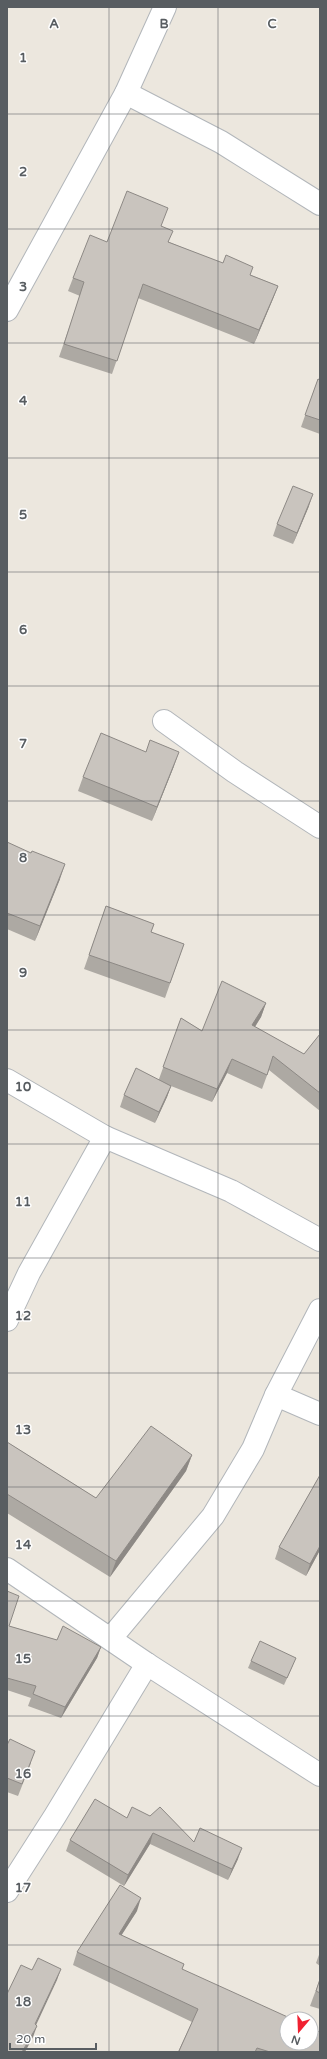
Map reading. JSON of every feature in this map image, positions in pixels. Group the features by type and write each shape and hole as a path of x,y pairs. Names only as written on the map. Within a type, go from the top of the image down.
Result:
{"street":[{"path":"7,310 126,93 165,7"},
{"path":"126,93 221,142 320,204"},
{"path":"164,721 235,772 320,827"},
{"path":"7,1080 105,1138 231,1191 320,1240"},
{"path":"7,1320 30,1273 105,1138"},
{"path":"111,1638 213,1516 253,1449 276,1395 320,1310"},
{"path":"276,1395 320,1414"},
{"path":"7,1569 111,1638 147,1664 320,1775"},
{"path":"7,1891 55,1816 147,1664"}],"building":[{"path":"127,191 168,208 161,226 173,231 168,242 223,263 226,255 253,267 250,275 278,286 259,330 143,284 117,361 64,344 84,282 73,278 90,235 107,242"},
{"path":"318,379 320,380 320,420 305,415"},
{"path":"293,486 313,494 297,533 277,524"},
{"path":"101,733 146,752 150,740 179,752 157,807 83,777"},
{"path":"7,842 31,853 32,851 65,864 40,926 7,913"},
{"path":"106,906 154,924 151,932 184,944 170,983 89,955"},
{"path":"222,981 266,1003 252,1025 304,1054 320,1034 320,1093 273,1056 267,1075 232,1059 217,1089 163,1067 181,1018 202,1031"},
{"path":"136,1068 171,1086 159,1112 124,1095"},
{"path":"151,1426 192,1455 116,1561 7,1494 7,1442 96,1498"},
{"path":"320,1475 320,1546 310,1564 279,1547"},
{"path":"7,1591 19,1596 9,1626 57,1640 63,1626 101,1647 65,1707 33,1694 36,1686 7,1678"},
{"path":"260,1641 296,1658 287,1678 251,1661"},
{"path":"10,1739 35,1751 22,1784 7,1778 7,1745"},
{"path":"95,1799 127,1818 132,1807 150,1816 160,1807 194,1842 200,1828 242,1848 232,1869 153,1833 128,1875 70,1840"},
{"path":"120,1885 141,1898 119,1934 184,1964 182,1969 279,2013 279,2051 319,2051 319,2032 320,2052 270,2052 257,2048 255,2052 181,2052 179,2051 198,2009 77,1952"},
{"path":"38,1958 61,1969 35,2024 37,2026 22,2052 7,2052 7,1994 21,1965 32,1970"},
{"path":"320,1979 320,1993 316,1991"}]}
